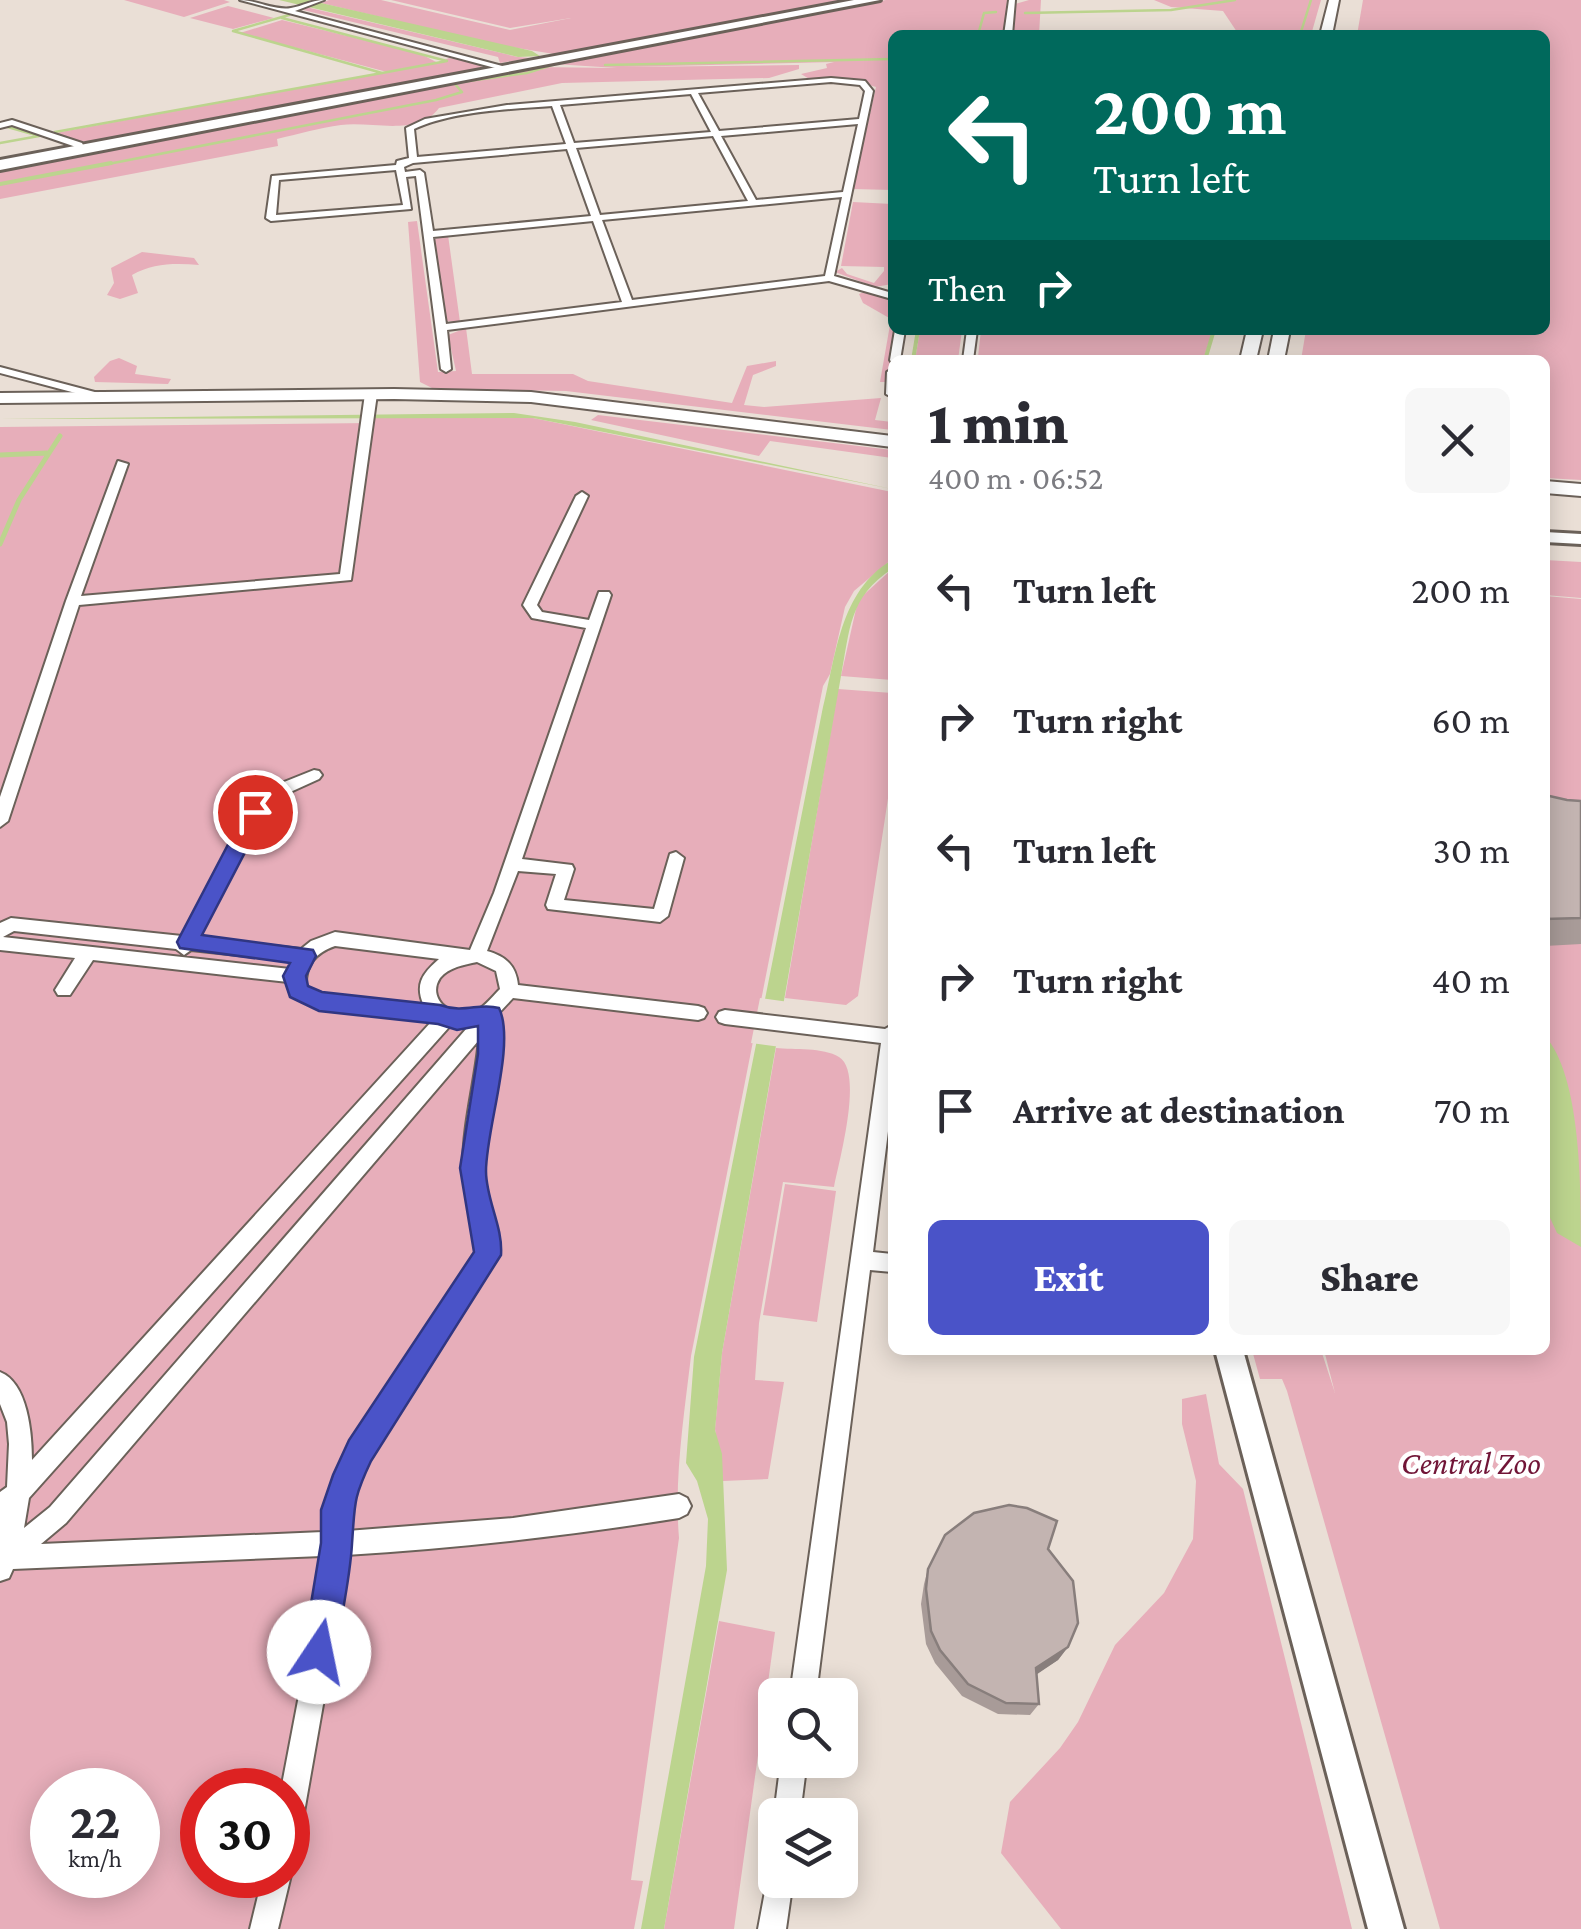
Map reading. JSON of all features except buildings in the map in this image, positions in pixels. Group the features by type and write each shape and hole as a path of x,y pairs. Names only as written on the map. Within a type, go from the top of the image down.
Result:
{"highway":[{"path":"0,163 858,0"},
{"path":"0,163 874,0"}],"main road":[{"path":"1327,30 1334,0"},
{"path":"0,398 369,408 531,397 888,442"},
{"path":"1550,488 1581,490"}],"street":[{"path":"243,0 502,66"},
{"path":"292,10 322,0"},
{"path":"1009,30 1012,0"},
{"path":"412,160 410,128 415,124 486,110 831,80 856,82 869,91 829,278"},
{"path":"693,91 753,202"},
{"path":"555,103 628,304"},
{"path":"446,369 420,173 402,171 275,178 271,218 408,207 402,171 400,163 412,160 861,121"},
{"path":"0,126 12,122 80,146"},
{"path":"430,234 846,194"},
{"path":"441,328 829,278 888,295"},
{"path":"0,370 102,398"},
{"path":"74,601 346,577 369,408"},
{"path":"0,821 122,464"},
{"path":"582,496 530,605 531,611 545,618 592,624"},
{"path":"1550,537 1581,540"},
{"path":"472,955 512,864 604,595"},
{"path":"177,963 255,812 280,790 314,775"},
{"path":"512,864 566,869 554,905 660,916 676,858"},
{"path":"0,930 11,924 305,956"},
{"path":"3,1563 58,1515 490,1015 509,991 507,969 498,961 472,955 335,939 319,942 305,956 295,976 298,991 319,1001 472,1020 490,1015"},
{"path":"0,943 295,976"},
{"path":"64,990 88,953"},
{"path":"443,1016 426,1000 430,978 449,961 472,955"},
{"path":"509,991 698,1014"},
{"path":"298,1768 337,1543 336,1510 360,1450 488,1255 473,1168 490,1054 490,1015"},
{"path":"9,1500 443,1016"},
{"path":"725,1016 888,1034"},
{"path":"804,1678 888,1063"},
{"path":"861,1260 888,1262"},
{"path":"1230,1355 1386,1929"},
{"path":"0,1383 16,1415 21,1447 9,1500 3,1563"},
{"path":"3,1563 587,1523 680,1506"},
{"path":"264,1929 272,1898"},
{"path":"772,1929 776,1898"}],"green space":[{"path":"124,0 224,0 230,2 184,17"},
{"path":"381,0 510,30 571,18 510,28 391,0 844,0 554,54 321,3"},
{"path":"886,0 1007,0 1004,30 888,30 888,190 853,189 876,87 849,79 811,80 801,74 827,68 826,64 834,62 622,67 799,65 799,69 769,78 562,83 439,108 430,117 407,125 333,126 277,139 278,146 0,199 0,167 535,67 617,68 554,64"},
{"path":"1041,0 1039,30 1012,30 1015,4"},
{"path":"1154,0 1321,0 1312,30 1236,30 1223,11 1171,7"},
{"path":"1363,0 1581,0 1581,480 1550,478 1550,355 1302,355 1305,335 1550,335 1550,30 1358,30"},
{"path":"228,6 274,18 233,29 190,18"},
{"path":"306,7 530,58 500,63 498,57 299,9"},
{"path":"282,20 421,54 438,63 449,58 485,65 89,142 55,133 387,72 240,33"},
{"path":"853,202 888,204 888,285 875,287 835,272 842,268 847,274 874,283 884,267 841,266"},
{"path":"417,221 438,372 456,371 448,335 466,328 472,374 573,374 588,381 732,403 747,366 776,361 776,366 753,375 744,405 764,407 881,398 875,420 888,422 888,430 566,391 434,389 420,382 408,222"},
{"path":"448,235 460,322 446,321 432,240"},
{"path":"142,252 194,258 199,265 148,268 132,275 138,293 120,299 107,295 114,283 111,268"},
{"path":"866,291 888,298 888,317 863,303 859,294"},
{"path":"888,335 895,335 891,355 888,355 886,382 880,382"},
{"path":"919,335 961,335 959,355 916,355"},
{"path":"980,335 1211,335 1205,355 978,355"},
{"path":"119,358 137,366 135,374 171,379 168,384 95,382 94,377 110,361"},
{"path":"598,415 888,450 888,457 770,441 759,456 591,420"},
{"path":"533,418 888,491 888,562 854,591 845,607 830,674 823,686 691,1356 679,1470 679,1538 631,1880 643,1881 634,1929 0,1929 0,427"},
{"path":"1550,560 1581,562 1581,598 1550,595"},
{"path":"888,573 888,680 841,676 858,600"},
{"name":"Central Zoo","path":"1550,596 1581,599 1581,1929 1440,1929 1287,1391 1282,1379 1260,1379 1253,1355 1323,1355 1335,1393 1325,1355 1550,1355"},
{"path":"838,689 888,693 888,798 858,996 846,1005 785,998"},
{"path":"776,1048 817,1050 839,1057 849,1080 848,1118 834,1187 783,1182 759,1323 755,1380 784,1382 768,1479 723,1481 715,1429 722,1353"},
{"path":"785,1184 836,1191 817,1322 763,1315"},
{"path":"1206,1394 1219,1464 1243,1489 1352,1929 1061,1929 1001,1853 1010,1802 1060,1748 1078,1722 1115,1645 1164,1593 1193,1539 1196,1481 1182,1424 1182,1399"},
{"path":"719,1621 775,1632 769,1678 758,1678 758,1755 734,1929 664,1929"}],"shaded area":[{"path":"279,0 308,0 540,56 518,57"},
{"path":"514,413 575,422 888,488 533,418 0,419"},
{"path":"888,563 888,572 859,603 847,643 722,1353 715,1430 722,1454 727,1570 664,1929 641,1929 706,1566 708,1519 697,1481 686,1463 694,1357 836,648 850,607 874,573"},
{"path":"1550,1044 1566,1077 1572,1105 1579,1164 1581,1247 1557,1233 1550,1218"}],"pier":[{"path":"760,998 789,1002 781,1047 751,1043"}],"waterway":[{"path":"1025,13 1171,10 1235,0"},
{"path":"1302,30 1311,0"},
{"path":"979,30 984,13 996,12"},
{"path":"289,15 233,31 382,73"},
{"path":"282,18 447,61 382,73"},
{"path":"605,65 888,59"},
{"path":"98,166 436,100 462,92 454,83 527,73 552,65"},
{"path":"55,132 382,73"},
{"path":"4,126 36,135"},
{"path":"0,143 39,136"},
{"path":"0,184 111,163"},
{"path":"914,355 917,335"},
{"path":"1206,355 1212,335"},
{"path":"0,544 19,500 60,436"},
{"path":"0,455 47,453"}],"route":[{"path":"255,812 188,942 305,956 295,976 298,991 319,1001 440,1015 457,1021 490,1015 490,1054 473,1168 488,1255 360,1450 344,1485 336,1510 332,1585 319,1652"}]}
